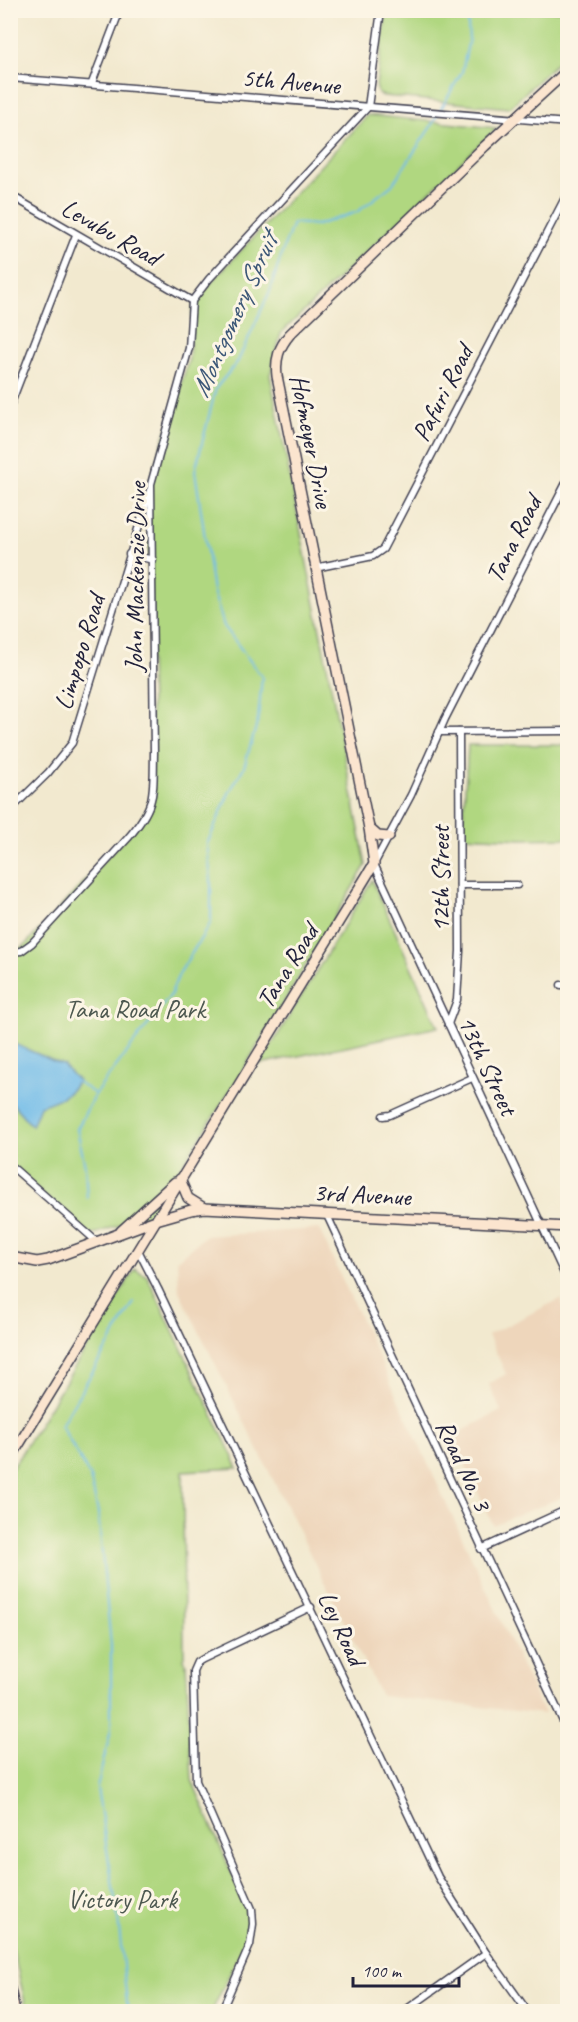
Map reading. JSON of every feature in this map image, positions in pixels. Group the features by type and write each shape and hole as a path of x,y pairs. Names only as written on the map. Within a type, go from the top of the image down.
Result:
{"main road":[{"name":"Hofmeyer Drive","path":"374,864 369,828 277,376 280,347 290,334 567,70"},
{"path":"369,828 378,836 389,837"},
{"name":"Tana Road","path":"10,1459 374,864"},
{"path":"121,1233 181,1177 187,1197 204,1208"},
{"name":"3rd Avenue","path":"10,1257 43,1261 156,1220 204,1208 567,1227"},
{"path":"121,1233 135,1237 138,1250"},
{"path":"10,1989 15,2012"}],"street":[{"path":"92,83 120,10"},
{"path":"192,301 209,279 368,107 381,10"},
{"name":"5th Avenue","path":"10,78 567,123"},
{"name":"Pafuri Road","path":"315,568 373,556 383,549 567,192"},
{"name":"Levubu Road","path":"10,195 192,301"},
{"path":"10,406 76,235"},
{"name":"John Mackenzie Drive","path":"10,952 21,951 32,944 142,822 153,797 152,484 189,348 192,301"},
{"name":"Tana Road","path":"374,864 411,795 439,732 567,479"},
{"name":"Limpopo Road","path":"10,810 48,773 72,743 152,484"},
{"path":"129,554 153,560"},
{"path":"439,732 567,731"},
{"name":"12th Street","path":"448,1024 458,995 459,732"},
{"name":"13th Street","path":"374,864 567,1282"},
{"path":"459,885 517,885"},
{"path":"384,1116 472,1078"},
{"path":"10,1165 96,1241"},
{"name":"Road No. 3","path":"326,1213 567,1732"},
{"name":"Ley Road","path":"138,1250 311,1607 438,1877 486,1953 528,2012"},
{"path":"482,1549 567,1509"},
{"path":"221,2012 250,1945 253,1935 253,1915 246,1892 196,1781 193,1671 197,1662 202,1659 311,1607"},
{"path":"403,2012 486,1953"}],"shaded area":[{"path":"319,1229 544,1714 381,1696 179,1291 177,1260 205,1236"},
{"path":"560,1299 568,1314 567,1495 493,1525 452,1436 501,1411 489,1384 506,1374 488,1335"}],"green space":[{"path":"387,10 567,11 567,53 509,108 384,96 378,94 376,85"},
{"name":"Tana Road Park","path":"368,115 497,128 281,333 270,375 366,865 240,1075 151,1214 89,1236 11,1167 11,949 23,947 139,823 152,799 148,486 189,359 193,302"},
{"path":"468,745 567,745 567,838 522,839 462,836"},
{"path":"372,880 438,1027 260,1064"},
{"name":"Victory Park","path":"135,1269 147,1276 238,1468 183,1471 184,1659 192,1780 249,1914 246,1940 212,2011 27,2011 10,1937 11,1470"}],"water":[{"path":"10,1042 63,1065 78,1081 67,1094 40,1106 32,1126 11,1102"}],"waterway":[{"name":"Montgomery Spruit","path":"95,1094 170,996 179,974 211,922 211,881 207,844 229,793 244,767 258,720 262,677 224,626 213,591 195,471 216,388 238,361 270,291 293,223 317,225 357,212 392,185 430,128 462,72 469,39 467,10"},
{"path":"76,1081 95,1094 77,1129 85,1166 87,1198"},
{"path":"128,2012 118,1918 97,1788 111,1729 111,1645 98,1512 90,1477 61,1425 134,1302"}]}
